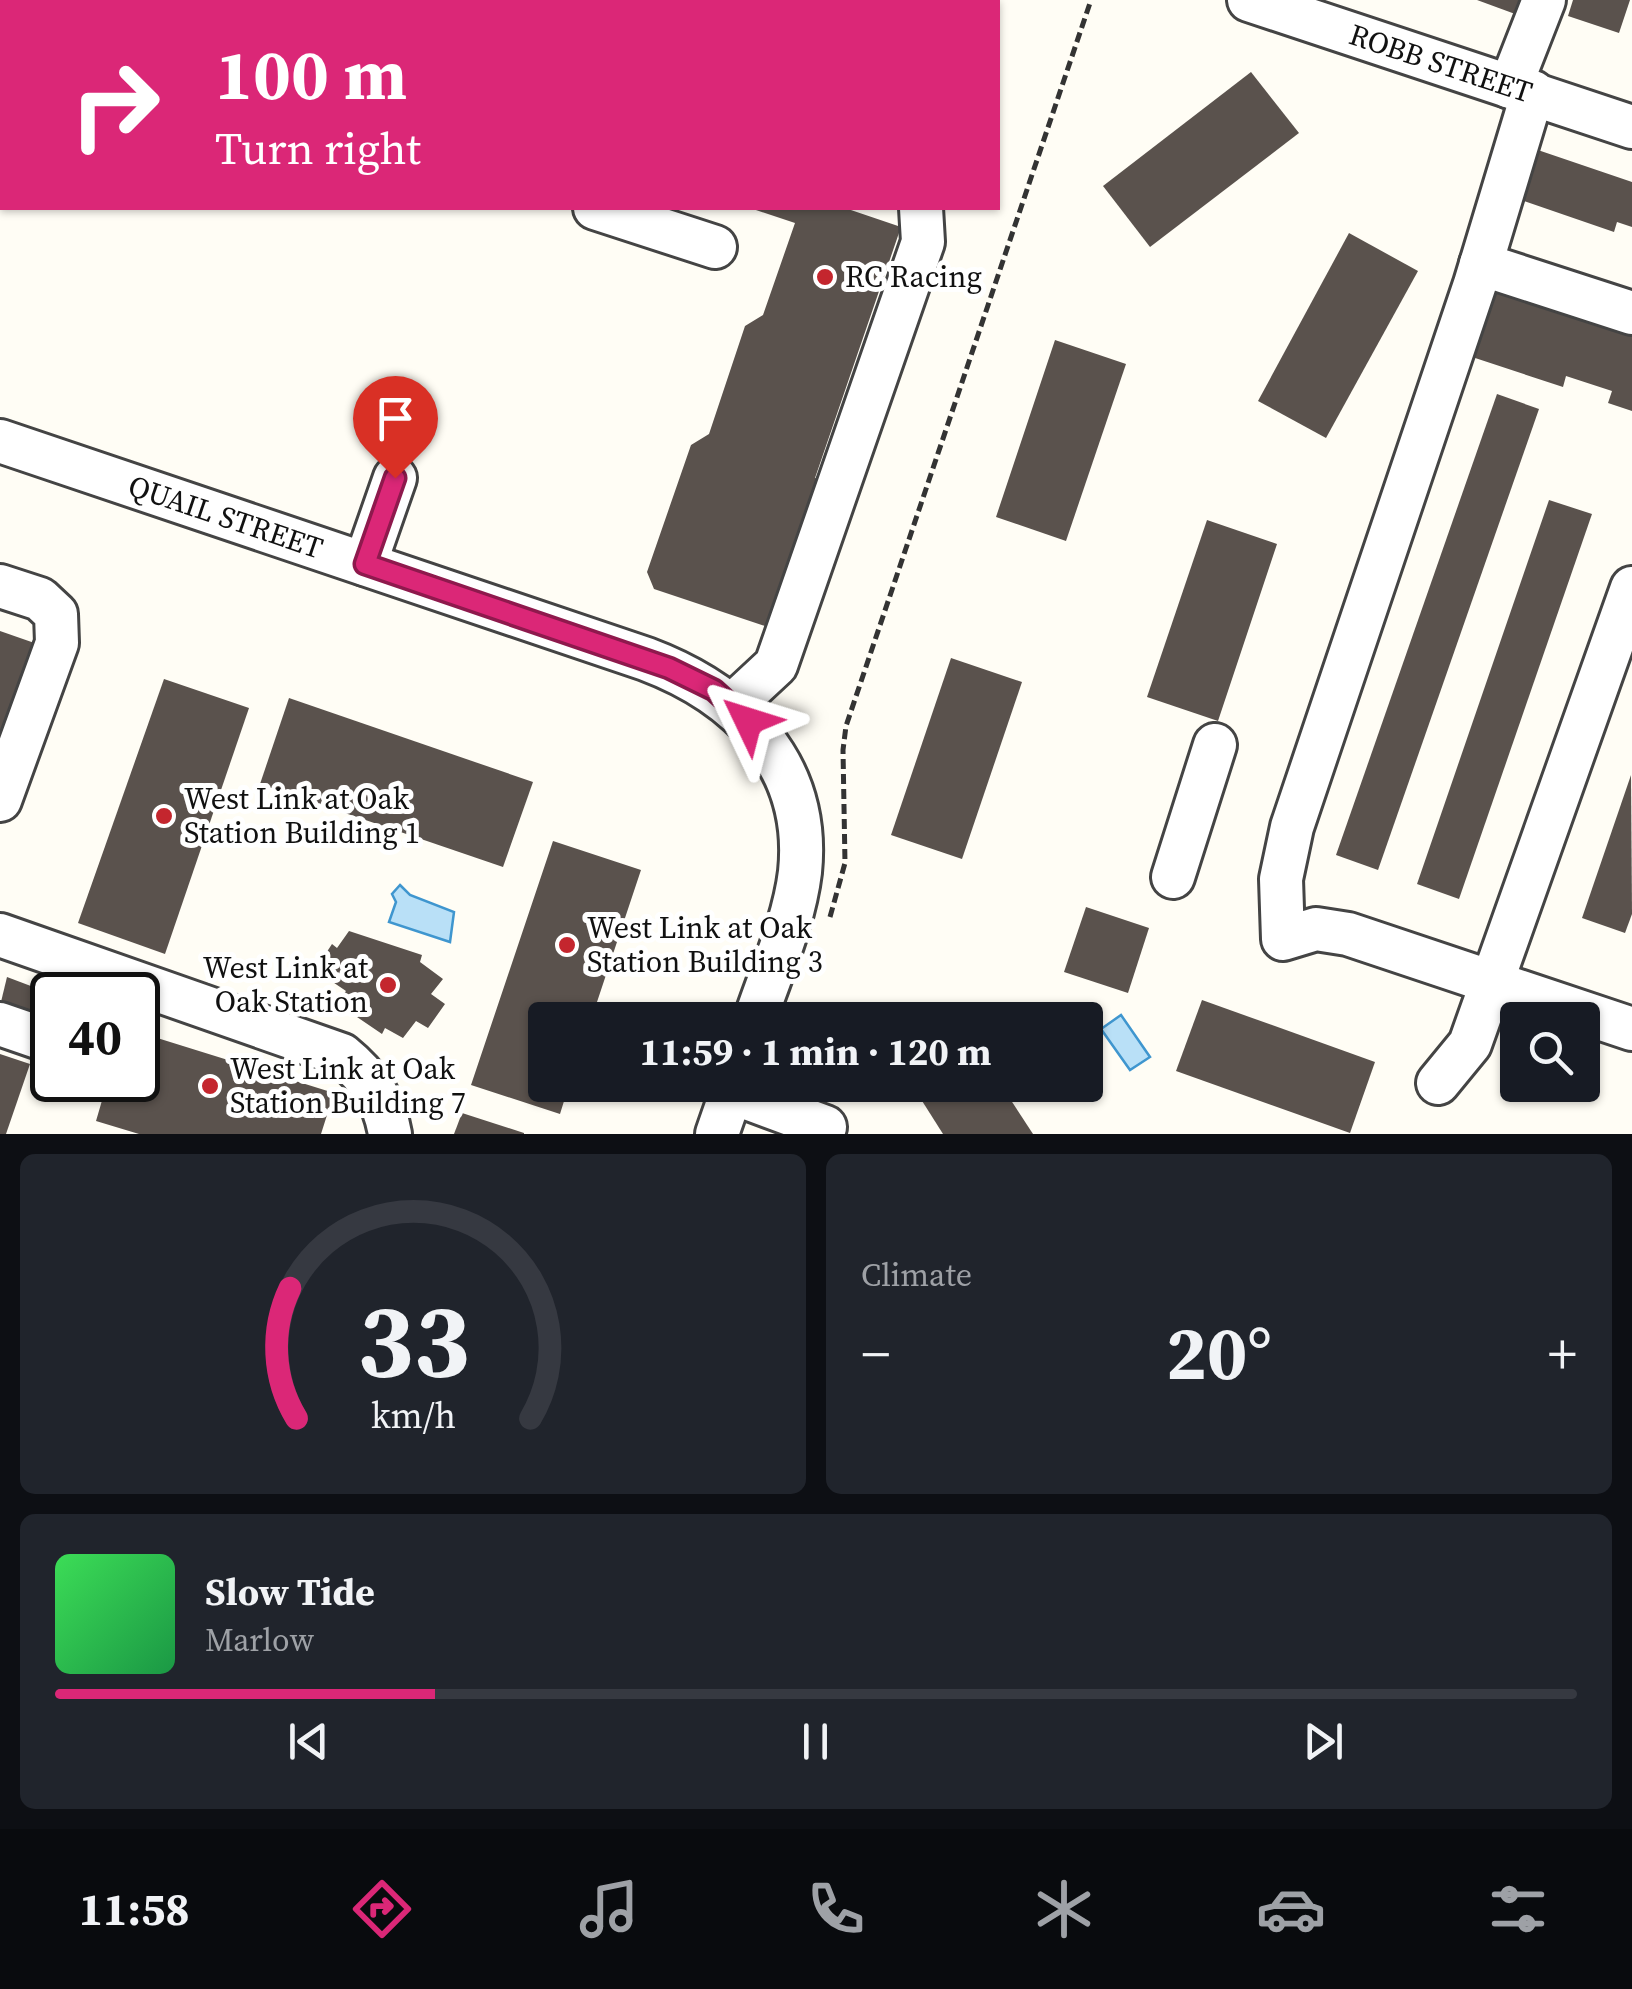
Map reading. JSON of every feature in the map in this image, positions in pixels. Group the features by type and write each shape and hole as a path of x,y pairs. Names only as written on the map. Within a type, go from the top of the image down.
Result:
{"street":[{"name":"ROBB STREET","path":"1249,0 1632,127"},
{"path":"1544,0 1481,264 1292,827 1280,879 1282,939 1316,929 1348,934 1632,1029"},
{"path":"601,210 715,247"},
{"path":"733,705 776,665 923,242 922,210"},
{"path":"1481,264 1632,313"},
{"name":"QUAIL STREET","path":"0,440 669,668 700,682 733,705 768,746 788,787 801,850 796,897 761,1002"},
{"path":"365,564 395,478"},
{"path":"0,586 40,599 56,614 57,643 0,800"},
{"path":"1438,1084 1470,1044 1632,588"},
{"path":"1173,878 1215,745"},
{"path":"0,936 324,1048 362,1072 379,1094 390,1134"},
{"path":"0,1024 30,1034"},
{"path":"717,1134 728,1102"},
{"path":"764,1102 825,1127"}],"path":[{"path":"826,931 845,863 842,750 846,726 1091,0"}],"water":[{"path":"400,885 410,895 454,912 450,942 389,922 396,902 392,894"},
{"path":"1121,1015 1150,1057 1130,1070 1103,1028"}],"building":[{"path":"1477,0 1535,0 1529,19"},
{"path":"1573,0 1630,0 1619,33 1568,16"},
{"path":"1251,72 1299,133 1150,247 1103,186"},
{"path":"1532,148 1632,182 1632,227 1617,222 1614,232 1515,198"},
{"path":"756,210 851,210 901,227 815,478 828,481 777,630 654,589 647,572 691,445 709,434 745,326 763,315 795,223"},
{"path":"1349,233 1418,271 1326,438 1258,401"},
{"path":"1491,274 1632,321 1632,411 1608,403 1612,391 1566,376 1563,387 1463,354"},
{"path":"1055,340 1126,364 1066,541 996,517"},
{"path":"1497,394 1539,409 1378,870 1336,855"},
{"path":"1549,500 1592,514 1459,899 1417,884"},
{"path":"1207,520 1277,544 1218,721 1147,697"},
{"path":"0,631 43,646 0,768"},
{"path":"951,658 1022,682 962,859 891,835"},
{"name":"West Link at Oak Station Building 1","path":"164,679 249,708 165,954 78,923"},
{"path":"289,698 533,782 503,867 260,784"},
{"path":"1631,775 1632,914 1625,933 1582,918"},
{"name":"West Link at Oak Station Building 3","path":"553,841 641,870 597,1002 528,1002 528,1102 564,1102 560,1114 471,1085"},
{"path":"1086,907 1149,928 1128,993 1064,972"},
{"name":"West Link at Oak Station","path":"349,931 422,955 420,962 443,979 431,994 445,1004 428,1028 416,1021 403,1038 385,1028 382,1034 357,1017 362,1010 342,996 346,991 315,970 332,944 337,948"},
{"path":"7,977 30,986 30,1016 0,1006"},
{"path":"1202,1000 1375,1062 1350,1133 1176,1071"},
{"name":"West Link at Oak Station Building 7","path":"160,1039 334,1093 321,1134 139,1134 96,1121 102,1102 160,1102"},
{"path":"0,1054 30,1064 6,1134 0,1134"},
{"path":"923,1102 1012,1102 1033,1134 943,1134"},
{"path":"462,1113 524,1133 524,1134 454,1134"}],"place":[{"name":"RC Racing","path":"825,277"},
{"name":"West Link at Oak Station Building 1","path":"164,816"},
{"name":"West Link at Oak Station Building 3","path":"567,945"},
{"name":"West Link at Oak Station","path":"388,985"},
{"name":"West Link at Oak Station Building 7","path":"210,1086"}],"route":[{"path":"395,478 365,564 669,668 714,690 748,721"}]}
